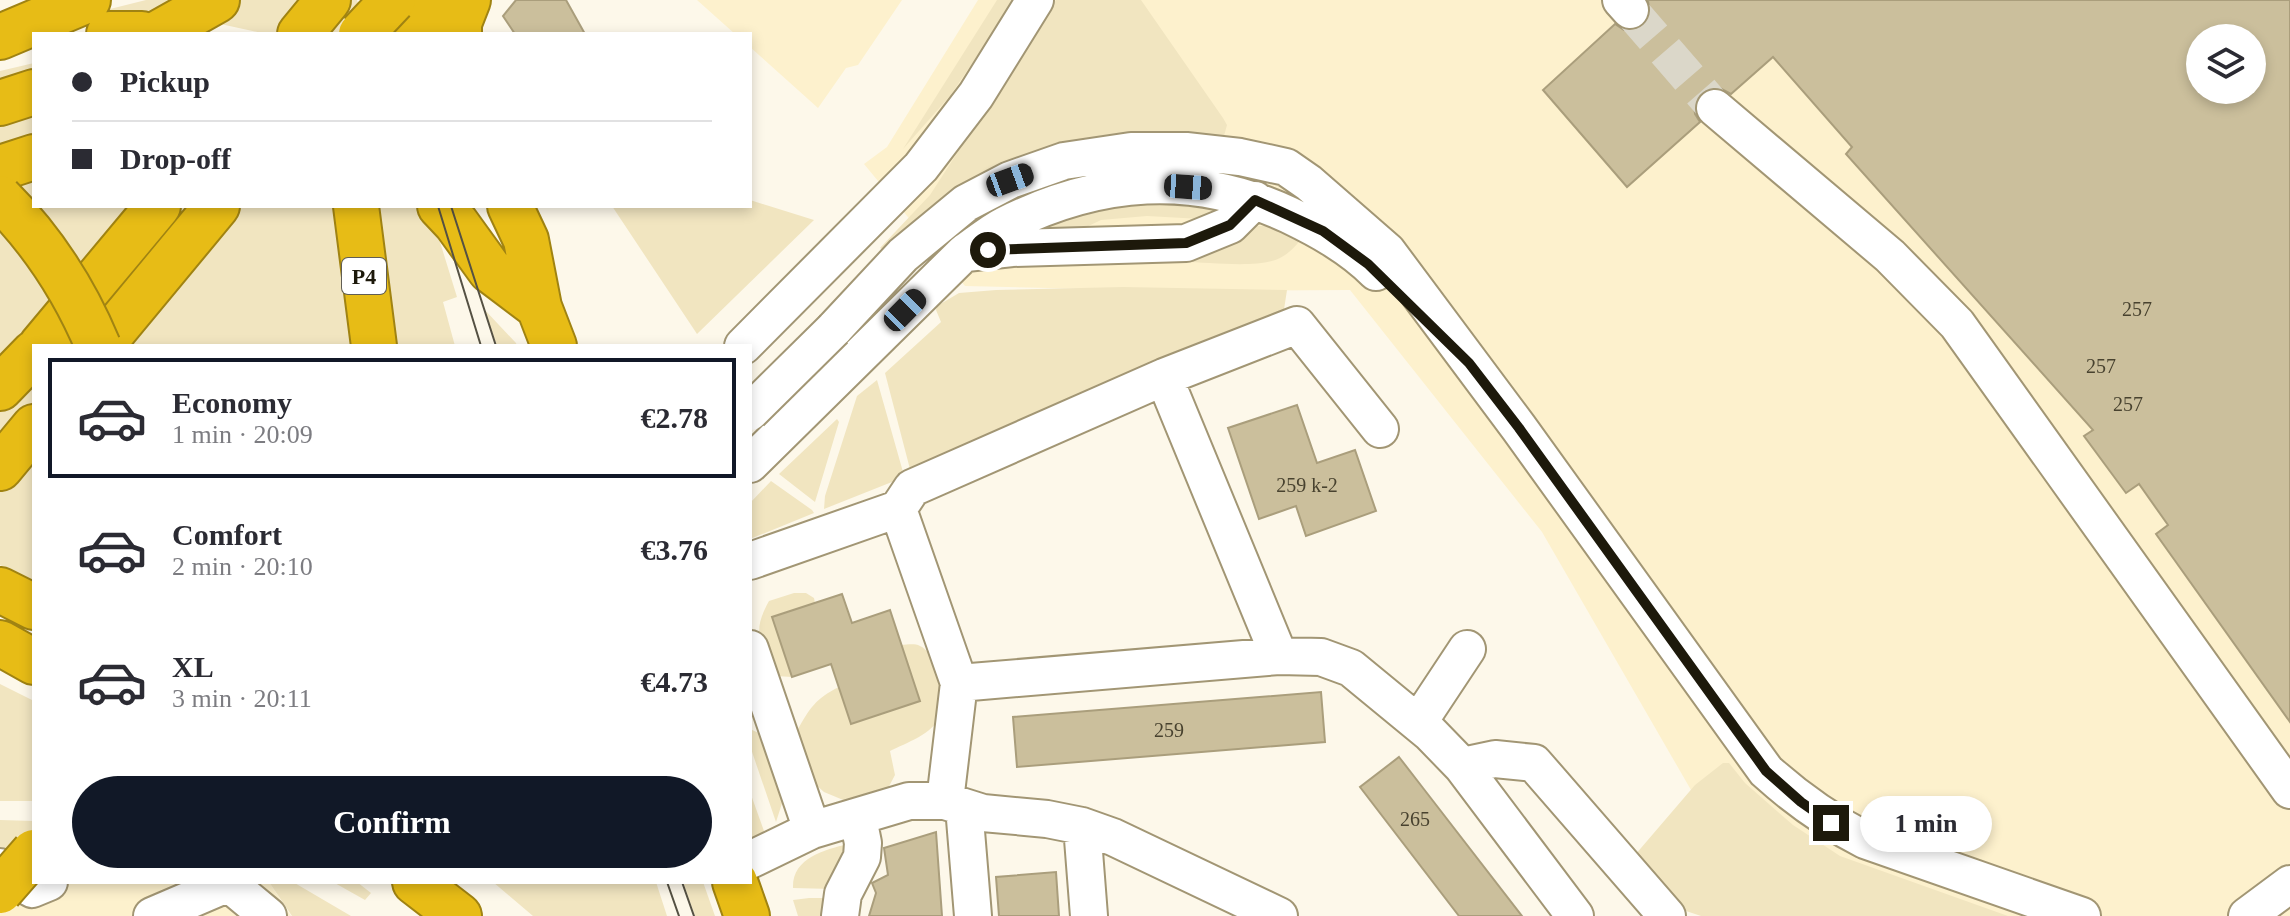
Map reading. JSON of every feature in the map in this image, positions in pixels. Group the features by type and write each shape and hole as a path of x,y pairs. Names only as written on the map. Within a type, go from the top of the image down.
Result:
{"highway":[{"path":"0,37 88,0"},
{"path":"161,32 217,0"},
{"path":"302,32 328,0"},
{"path":"363,32 393,0"},
{"path":"412,32 435,0"},
{"path":"459,32 459,23 468,0"},
{"path":"0,46 32,40"},
{"path":"0,103 32,93"},
{"path":"0,168 32,158"},
{"path":"0,198 63,276 99,344"},
{"path":"43,344 156,208"},
{"path":"102,344 215,208"},
{"name":"P4","path":"356,208 374,344"},
{"path":"442,208 490,270 550,334"},
{"path":"477,208 550,334"},
{"path":"511,208 526,240 550,334"},
{"path":"0,388 32,355"},
{"path":"0,468 32,429"},
{"path":"0,590 32,606"},
{"path":"0,643 32,661"},
{"path":"0,671 32,688"},
{"path":"0,891 32,854"},
{"path":"418,884 459,916"}],"street":[{"path":"745,344 921,167 976,95 1035,0"},
{"path":"1715,108 1890,256 1957,324 2290,790"},
{"path":"752,410 903,255 966,203 1010,180 1064,161 1131,151 1186,151 1286,167 1309,183 1387,251 1519,428 1766,771 1831,823 1865,840 2082,916"},
{"path":"752,462 964,253 1003,226 1060,202 1112,187 1163,185 1214,189 1255,200 1323,231 1368,264 1469,363"},
{"path":"964,253 1012,248 1186,243 1230,225 1255,200"},
{"path":"784,307 774,320 770,335 771,351 778,365 790,376 805,382 820,383 835,378 848,368"},
{"path":"752,560 898,509 912,488 1164,377 1297,325 1380,429"},
{"path":"1164,377 1279,656"},
{"path":"898,509 959,683 955,804 973,916"},
{"path":"1418,723 1467,649"},
{"path":"959,683 1279,656 1321,657 1351,668 1418,723 1462,766 1575,916"},
{"path":"752,662 760,713 812,830"},
{"path":"1462,766 1495,759 1534,763 1667,916"},
{"path":"752,859 812,830 909,801 955,804 983,813 1082,826 1113,837 1279,916"},
{"path":"840,916 843,894 862,857 863,843 858,818"},
{"path":"1082,826 1089,916"},
{"path":"0,867 32,889 44,884"},
{"path":"152,916 224,884"},
{"path":"230,884 268,916"},
{"path":"2247,916 2290,884"}],"shaded area":[{"path":"146,0 357,0 367,32 258,32 179,15 98,12"},
{"path":"697,0 902,0 858,65 846,68 818,108 752,49 752,32 733,32"},
{"path":"978,0 2290,0 2290,916 1914,916 1702,809 1542,532 1350,290 1180,291 965,286 864,164 887,147"},
{"path":"997,0 1015,0 950,96 903,149"},
{"path":"1056,0 1141,0 1223,118 1227,125 1224,136 1204,137 1155,131 1122,133 1077,140 1033,153 971,182 887,252 880,248 930,195"},
{"path":"32,63 32,138 0,148 0,71"},
{"path":"32,181 32,208 424,208 432,216 457,297 443,302 454,344 32,344 32,580 0,565 0,190"},
{"path":"1095,200 1214,202 1218,212 1201,219 1147,216 1101,220 1080,230 1031,235 1055,213"},
{"path":"752,201 814,220 697,334 613,208 752,208"},
{"path":"1255,226 1272,226 1303,236 1287,254 1271,261 1247,264 1184,262 1237,233"},
{"path":"1123,287 1287,290 1283,316 911,473 885,373 941,322 937,306 959,293"},
{"path":"484,309 516,344 496,344"},
{"path":"877,380 903,472 902,478 824,509 825,496 857,396"},
{"path":"837,419 839,422 815,502 779,474"},
{"path":"771,481 814,513 752,538 752,501"},
{"path":"794,593 806,593 814,598 815,603 772,617 792,677 776,676 760,639 760,622 769,601"},
{"path":"901,645 920,646 931,657 943,698 941,715 926,733 890,751 895,775 887,790 848,802 824,792 807,777 797,731 814,705 839,687 852,724 919,701"},
{"path":"0,684 32,700 32,801 0,801"},
{"path":"752,730 761,734 784,797 776,822 752,752"},
{"path":"1723,763 1729,763 1745,783 1793,825 1840,856 2008,916 1701,916 1674,907 1635,855 1695,785"},
{"path":"752,798 764,831 763,837 754,845"},
{"path":"0,820 32,821 32,862 17,861 0,848"},
{"path":"848,844 832,889 793,888 794,878 804,862"},
{"path":"0,848 17,861 32,880 32,884 270,884 291,916 0,916"},
{"path":"270,884 296,884 351,916 292,916"},
{"path":"337,884 360,884 371,893 365,900"},
{"path":"495,884 657,884 667,916 533,916"},
{"path":"684,884 704,884 715,916 695,916"},
{"path":"827,898 820,916 798,916 793,900"}],"building":[{"path":"516,0 566,0 584,32 514,32 503,16"},
{"path":"1648,0 2290,0 2290,722 2156,534 2168,525 2139,484 2126,493 2084,436 2093,430 1846,154 1852,147 1773,57 1731,94 1718,87 1700,94 1694,105 1700,122 1627,187 1543,90 1615,24 1624,30 1643,26 1650,16"},
{"path":"1297,405 1317,463 1355,450 1376,511 1306,536 1296,506 1259,519 1228,428"},
{"path":"842,594 852,623 890,610 920,701 851,724 831,664 792,677 772,617"},
{"path":"1321,692 1325,742 1017,767 1013,717"},
{"path":"1399,757 1522,916 1459,916 1360,787"},
{"path":"936,832 942,916 869,916 876,893 872,883 888,875 884,848"},
{"path":"1056,872 1059,916 999,916 996,877"}],"tunnel":[{"path":"1630,10 1715,108"}],"tram line":[{"path":"368,0 378,32"},
{"path":"382,0 392,32"},
{"path":"439,208 480,344"},
{"path":"452,208 495,344"},
{"path":"668,884 679,916"},
{"path":"683,884 694,916"}],"route":[{"path":"988,250 1186,243 1230,225 1255,200 1323,231 1368,264 1469,363 1766,771 1831,823"}]}
